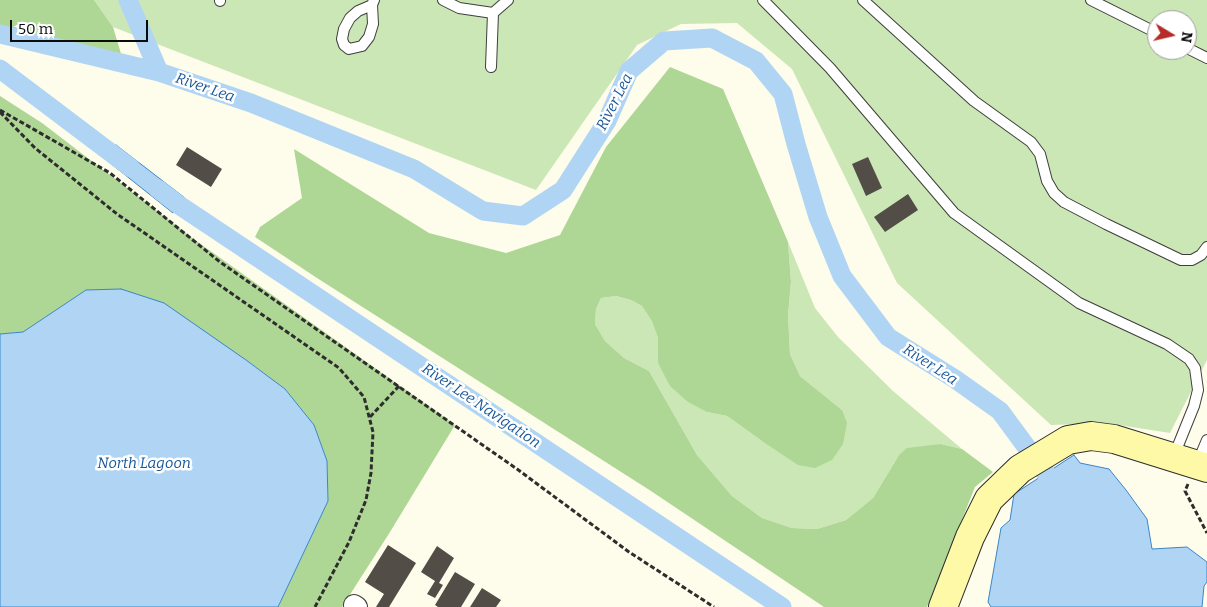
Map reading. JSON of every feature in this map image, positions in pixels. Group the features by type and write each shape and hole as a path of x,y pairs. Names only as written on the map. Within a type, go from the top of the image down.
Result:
{"street":[{"path":"943,607 982,511 989,499 1020,469 1068,440 1091,436 1114,439 1192,464"}],"lane":[{"path":"443,0 459,8 492,13 508,0"},
{"path":"763,0 830,68 954,213 1079,303 1167,344 1189,359 1195,368 1198,390 1194,406 1192,464"},
{"path":"863,0 974,101 1030,142 1040,154 1047,181 1054,193 1064,202 1181,260 1192,260 1201,255 1207,247"},
{"path":"1091,0 1147,28"},
{"path":"491,67 492,13"},
{"path":"1192,464 1207,440"}],"path":[{"path":"0,111 110,173 220,262 517,469 629,552 714,607"},
{"path":"0,111 35,148 117,214 339,368 364,397 373,432 374,452 366,500 349,542 315,607"},
{"path":"370,416 399,386"},
{"path":"1192,464 1185,491 1207,533"}],"green space":[{"path":"0,0 94,0 113,27 122,57 0,27"},
{"path":"94,0 1207,0 1207,360 1170,433 1106,423 1051,425 897,283 792,69 737,23 681,24 637,45 536,190 113,27"},
{"path":"670,67 723,89 788,242 791,282 788,315 790,354 800,376 842,410 847,423 843,444 832,460 815,468 798,465 727,416 707,412 688,402 670,386 658,363 658,338 652,321 642,306 631,300 616,296 601,298 596,309 595,324 605,341 624,358 649,371 697,455 732,496 762,518 792,528 817,529 846,520 873,498 899,455 907,448 941,444 962,449 993,472 975,487 927,607 824,607 651,491 255,237 260,227 302,198 294,149 429,233 506,253 560,235 606,147"},
{"path":"0,96 42,123 195,240 455,425 342,607 278,607 328,501 327,461 314,425 285,389 246,360 86,290 23,332 0,334"},
{"path":"788,242 815,308 838,337 893,391 962,449 941,444 899,455 873,498 846,520 817,529 792,528 762,518 732,496 697,455 649,371 624,358 605,341 595,324 596,309 601,298 616,296 631,300 642,306 652,320 658,338 658,363 707,412 727,416 762,441 842,410 800,376 790,354 788,315 791,282"}],"water":[{"path":"116,145 185,198 173,213 105,159"},
{"name":"North Lagoon","path":"121,289 164,303 246,360 285,389 314,425 327,461 328,501 278,607 0,607 0,334 23,332 86,290"},
{"path":"1074,455 1080,463 1109,469 1147,519 1152,549 1187,547 1207,562 1207,582 1204,586 1202,607 991,607 988,602 1001,528 1010,520 1014,494"}],"building":[{"path":"187,147 222,169 211,187 176,165"},
{"path":"868,157 882,188 866,196 852,164"},
{"path":"908,194 918,210 885,232 874,217"},
{"path":"388,545 416,563 389,607 376,607 384,594 365,582"},
{"path":"437,546 454,558 439,583 443,585 435,598 427,594 435,581 421,572"},
{"path":"455,572 475,584 461,607 438,607 435,605"},
{"path":"482,588 501,600 496,607 470,607"}],"waterway":[{"name":"River Lea","path":"128,0 159,72 251,103 414,169 483,211 523,216 563,190 607,121 629,71 664,41 712,38 756,61 783,94 818,217 842,276 888,337 955,379 1000,411 1061,494"},
{"path":"0,34 159,72"},
{"name":"River Lee Navigation","path":"0,69 131,168"},
{"name":"River Lee Navigation","path":"158,189 179,205 782,607"}]}
